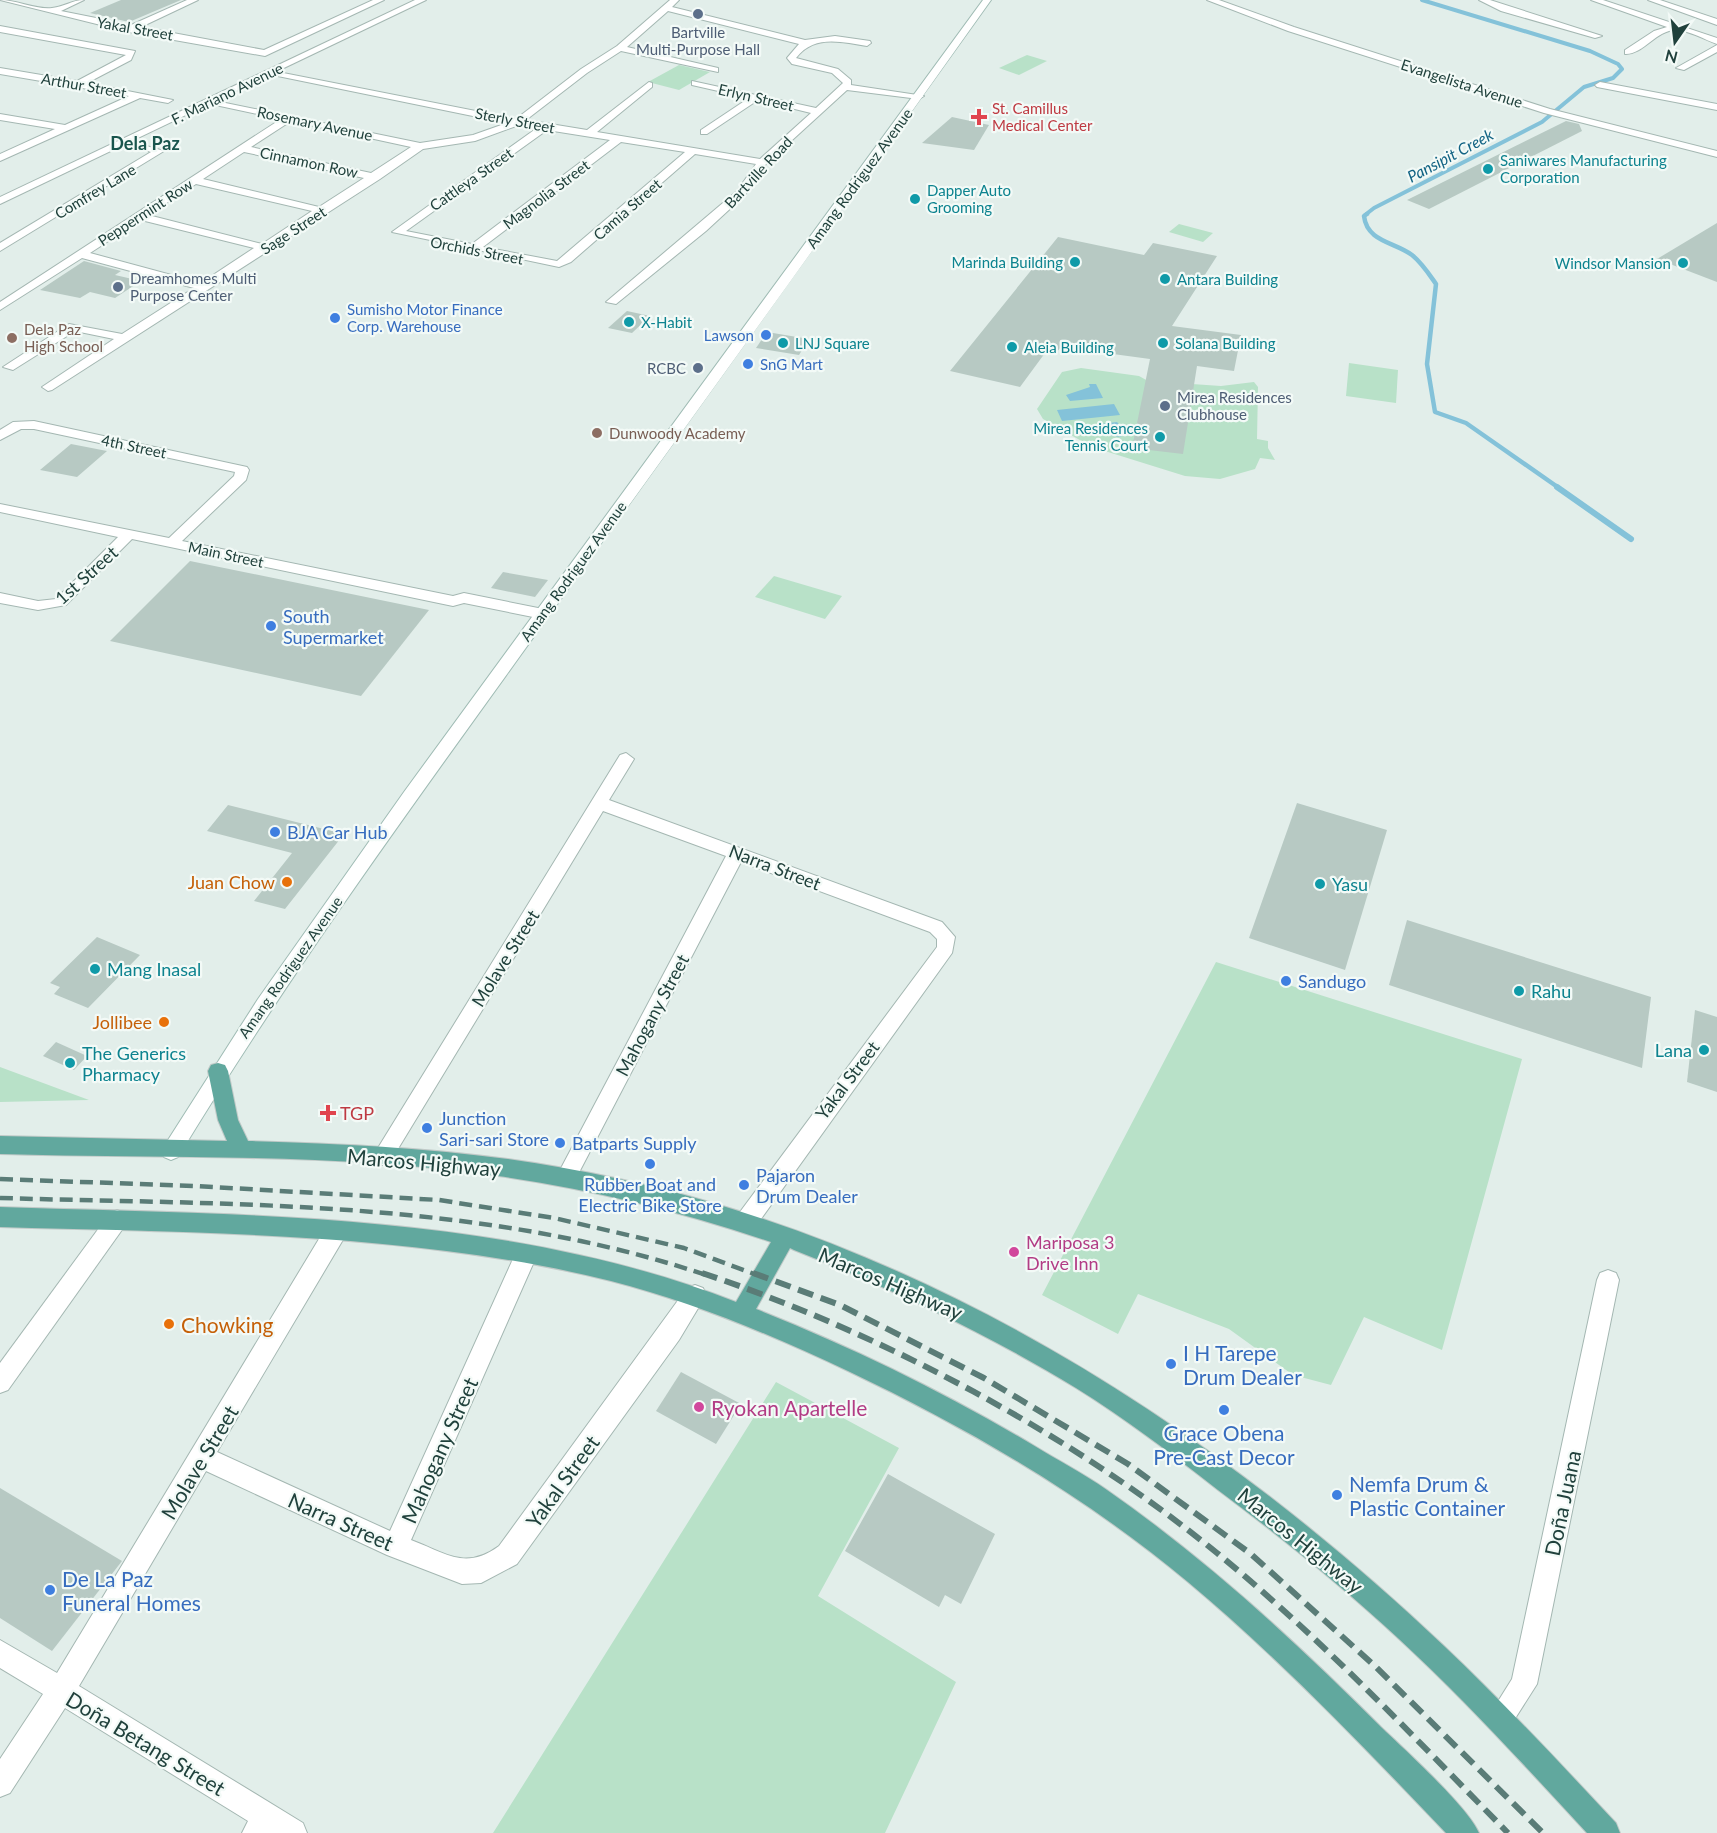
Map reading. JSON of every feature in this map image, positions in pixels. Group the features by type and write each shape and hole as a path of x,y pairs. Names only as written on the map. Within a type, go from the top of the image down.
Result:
{"main road":[{"path":"218,1071 228,1120 242,1151"},
{"name":"Marcos Highway","path":"0,1145 383,1156 476,1164 567,1178 745,1223 786,1237 928,1296 1070,1371 1155,1425 1338,1568 1410,1632 1500,1719 1606,1833"},
{"path":"0,1217 117,1221 421,1238 582,1264 694,1295 742,1313 847,1358 951,1408 1097,1497 1186,1565 1338,1700 1465,1833"},
{"path":"742,1313 786,1237"}],"street":[{"name":"Yakal Street","path":"4,0 131,28 267,52 380,0"},
{"path":"52,11 80,0"},
{"path":"115,35 194,0"},
{"name":"F. Mariano Avenue","path":"0,201 422,0"},
{"path":"518,122 584,71 620,48 675,0"},
{"name":"Amang Rodriguez Avenue","path":"171,1151 218,1071 479,698 540,618 987,0"},
{"name":"Evangelista Avenue","path":"1211,0 1291,29 1547,111 1717,154"},
{"path":"1483,0 1504,9 1598,36"},
{"path":"1595,0 1717,41"},
{"path":"1652,0 1717,22"},
{"path":"667,8 805,43"},
{"path":"1628,52 1657,33 1674,28"},
{"path":"0,29 132,53 128,58 79,84"},
{"path":"867,44 826,38 805,43 794,52 792,60 835,71 846,79 845,87 918,96"},
{"path":"95,45 105,40"},
{"path":"620,48 715,70"},
{"path":"1681,68 1717,48"},
{"name":"Arthur Street","path":"0,71 168,100"},
{"name":"Sterly Street","path":"268,73 518,122 762,162"},
{"name":"Erlyn Street","path":"695,83 817,111"},
{"path":"588,134 649,85"},
{"path":"1600,85 1717,107"},
{"name":"Bartville Road","path":"612,302 710,222 741,193 762,162 845,87"},
{"path":"0,158 139,95"},
{"path":"704,132 757,97"},
{"name":"Rosemary Avenue","path":"209,101 420,146"},
{"path":"0,117 64,128"},
{"name":"Peppermint Row","path":"1,306 289,118"},
{"name":"Sage Street","path":"48,387 376,177 420,146 475,138 518,122"},
{"name":"Cattleya Street","path":"397,232 546,126"},
{"name":"Magnolia Street","path":"474,248 618,139"},
{"name":"Comfrey Lane","path":"0,248 159,151 125,141"},
{"name":"Cinnamon Row","path":"242,148 376,177"},
{"name":"Camia Street","path":"559,264 567,260 693,151"},
{"path":"194,180 323,211"},
{"path":"138,216 266,248"},
{"name":"Orchids Street","path":"397,232 559,264"},
{"path":"80,254 205,287"},
{"path":"9,367 68,328 79,326 126,338"},
{"name":"4th Street","path":"0,436 18,425 34,425 233,466 242,470 241,477 172,543"},
{"name":"Main Street","path":"0,508 453,601 457,605 540,618"},
{"name":"1st Street","path":"0,598 39,607 61,602 129,534"},
{"name":"Molave Street","path":"383,1156 626,759"},
{"name":"Narra Street","path":"600,803 936,927 946,937"},
{"name":"Mahogany Street","path":"567,1178 737,853"},
{"name":"Yakal Street","path":"745,1223 946,948 946,937"},
{"path":"0,1382 117,1221"},
{"name":"Molave Street","path":"0,1783 61,1691 336,1232"},
{"name":"Mahogany Street","path":"396,1546 526,1255"},
{"name":"Doña Juana","path":"1500,1719 1524,1684 1608,1280"},
{"name":"Yakal Street","path":"483,1571 508,1555 671,1332 694,1295"},
{"name":"Narra Street","path":"202,1457 396,1546 462,1572 473,1574 483,1571"},
{"name":"Doña Betang Street","path":"0,1653 61,1691 261,1825 293,1833"}],"green space":[{"path":"1027,55 1047,61 1019,75 999,68"},
{"path":"679,65 710,72 679,90 648,82"},
{"path":"1179,224 1213,233 1203,242 1169,232"},
{"path":"1349,363 1398,370 1396,403 1346,396"},
{"path":"1081,368 1139,376 1148,381 1221,386 1254,382 1258,387 1257,439 1268,441 1268,448 1275,460 1260,458 1255,469 1220,479 1185,476 1092,447 1043,419 1037,409 1062,372"},
{"path":"774,576 842,596 825,619 755,597"},
{"path":"1216,962 1522,1059 1442,1350 1364,1317 1331,1385 1293,1375 1229,1329 1138,1294 1118,1334 1042,1295"},
{"path":"0,1067 89,1100 0,1102"},
{"path":"776,1382 899,1448 818,1596 956,1682 885,1833 493,1833"}],"water":[{"path":"1089,384 1096,384 1103,398 1070,401 1066,395 1090,387"},
{"path":"1114,404 1120,415 1062,421 1057,410"},
{"path":"1117,422 1123,429 1121,437 1085,432 1083,426"}],"building":[{"path":"121,0 181,0 129,22 90,13"},
{"path":"952,117 989,125 974,150 922,143"},
{"name":"Saniwares Manufacturing Corporation","path":"1566,121 1579,124 1582,131 1429,209 1407,200"},
{"path":"1717,223 1717,282 1657,259"},
{"path":"1058,237 1144,255 1153,243 1217,256 1172,326 1241,335 1234,371 1197,366 1183,454 1132,448 1150,359 1061,347 1054,355 1045,353 1020,387 950,371"},
{"path":"84,261 121,271 115,275 141,281 115,298 90,292 80,298 40,290"},
{"name":"X-Habit","path":"627,311 650,316 632,333 608,328"},
{"name":"LNJ Square","path":"767,332 809,339 799,355 756,348"},
{"path":"71,444 107,451 77,477 40,470"},
{"name":"South Supermarket","path":"190,561 429,610 361,696 110,641"},
{"path":"503,572 548,580 535,597 491,588"},
{"name":"Yasu","path":"1297,803 1387,830 1345,970 1249,938"},
{"name":"BJA Car Hub","path":"228,805 344,834 285,909 254,901 292,853 207,831"},
{"name":"Rahu","path":"1407,920 1651,997 1642,1068 1389,985"},
{"name":"Mang Inasal","path":"97,937 140,955 88,1008 54,994 60,987 50,983"},
{"name":"Lana","path":"1695,1010 1717,1017 1717,1092 1687,1082"},
{"name":"The Generics Pharmacy","path":"56,1042 87,1056 74,1070 43,1056"},
{"name":"Ryokan Apartelle","path":"681,1372 741,1404 716,1444 656,1411"},
{"path":"888,1474 995,1534 961,1604 945,1595 939,1607 845,1551"},
{"name":"De La Paz Funeral Homes","path":"0,1488 122,1561 52,1651 0,1618"}],"waterway":[{"name":"Pansipit Creek","path":"1365,215 1374,208 1542,122 1584,87 1613,78 1622,69 1618,64 1590,51 1422,0"},
{"name":"Pansipit Creek","path":"1367,214 1364,216 1370,231 1412,255 1436,284 1427,364 1435,412 1466,423 1559,488"},
{"path":"1557,487 1631,539"}],"railway":[{"path":"0,1179 194,1186 439,1200 554,1218 684,1248 757,1275"},
{"path":"0,1198 267,1205 445,1219 533,1232 620,1250 706,1275"},
{"path":"702,1273 769,1297 905,1356 972,1390 1037,1427 1100,1467 1160,1509 1256,1585 1366,1689 1508,1833"},
{"path":"753,1273 840,1305 984,1378 1128,1464 1251,1554 1376,1667 1543,1833"}],"place":[{"name":"Bartville Multi-Purpose Hall","path":"698,14"},
{"name":"St. Camillus Medical Center","path":"979,117"},
{"name":"Saniwares Manufacturing Corporation","path":"1488,169"},
{"name":"Dapper Auto Grooming","path":"915,199"},
{"name":"Marinda Building","path":"1075,262"},
{"name":"Windsor Mansion","path":"1683,263"},
{"name":"Antara Building","path":"1165,279"},
{"name":"Dreamhomes Multi Purpose Center","path":"118,287"},
{"name":"Sumisho Motor Finance Corp. Warehouse","path":"335,318"},
{"name":"X-Habit","path":"629,322"},
{"name":"Lawson","path":"766,335"},
{"name":"Dela Paz High School","path":"12,338"},
{"name":"LNJ Square","path":"783,343"},
{"name":"Solana Building","path":"1163,343"},
{"name":"Aleia Building","path":"1012,347"},
{"name":"SnG Mart","path":"748,364"},
{"name":"RCBC","path":"698,368"},
{"name":"Mirea Residences Clubhouse","path":"1165,406"},
{"name":"Dunwoody Academy","path":"597,433"},
{"name":"Mirea Residences Tennis Court","path":"1160,437"},
{"name":"South Supermarket","path":"271,626"},
{"name":"BJA Car Hub","path":"275,832"},
{"name":"Juan Chow","path":"287,882"},
{"name":"Yasu","path":"1320,884"},
{"name":"Mang Inasal","path":"95,969"},
{"name":"Sandugo","path":"1286,981"},
{"name":"Rahu","path":"1519,991"},
{"name":"Jollibee","path":"164,1022"},
{"name":"Lana","path":"1704,1050"},
{"name":"The Generics Pharmacy","path":"70,1063"},
{"name":"TGP","path":"328,1113"},
{"name":"Junction Sari-sari Store","path":"427,1128"},
{"name":"Batparts Supply","path":"560,1143"},
{"name":"Rubber Boat and Electric Bike Store","path":"650,1164"},
{"name":"Pajaron Drum Dealer","path":"744,1185"},
{"name":"Mariposa 3 Drive Inn","path":"1014,1252"},
{"name":"Chowking","path":"169,1324"},
{"name":"I H Tarepe Drum Dealer","path":"1171,1364"},
{"name":"Ryokan Apartelle","path":"699,1407"},
{"name":"Grace Obena Pre-Cast Decor","path":"1224,1410"},
{"name":"Nemfa Drum & Plastic Container","path":"1337,1495"},
{"name":"De La Paz Funeral Homes","path":"50,1590"}],"district":[{"name":"Dela Paz","path":"145,143"}]}
